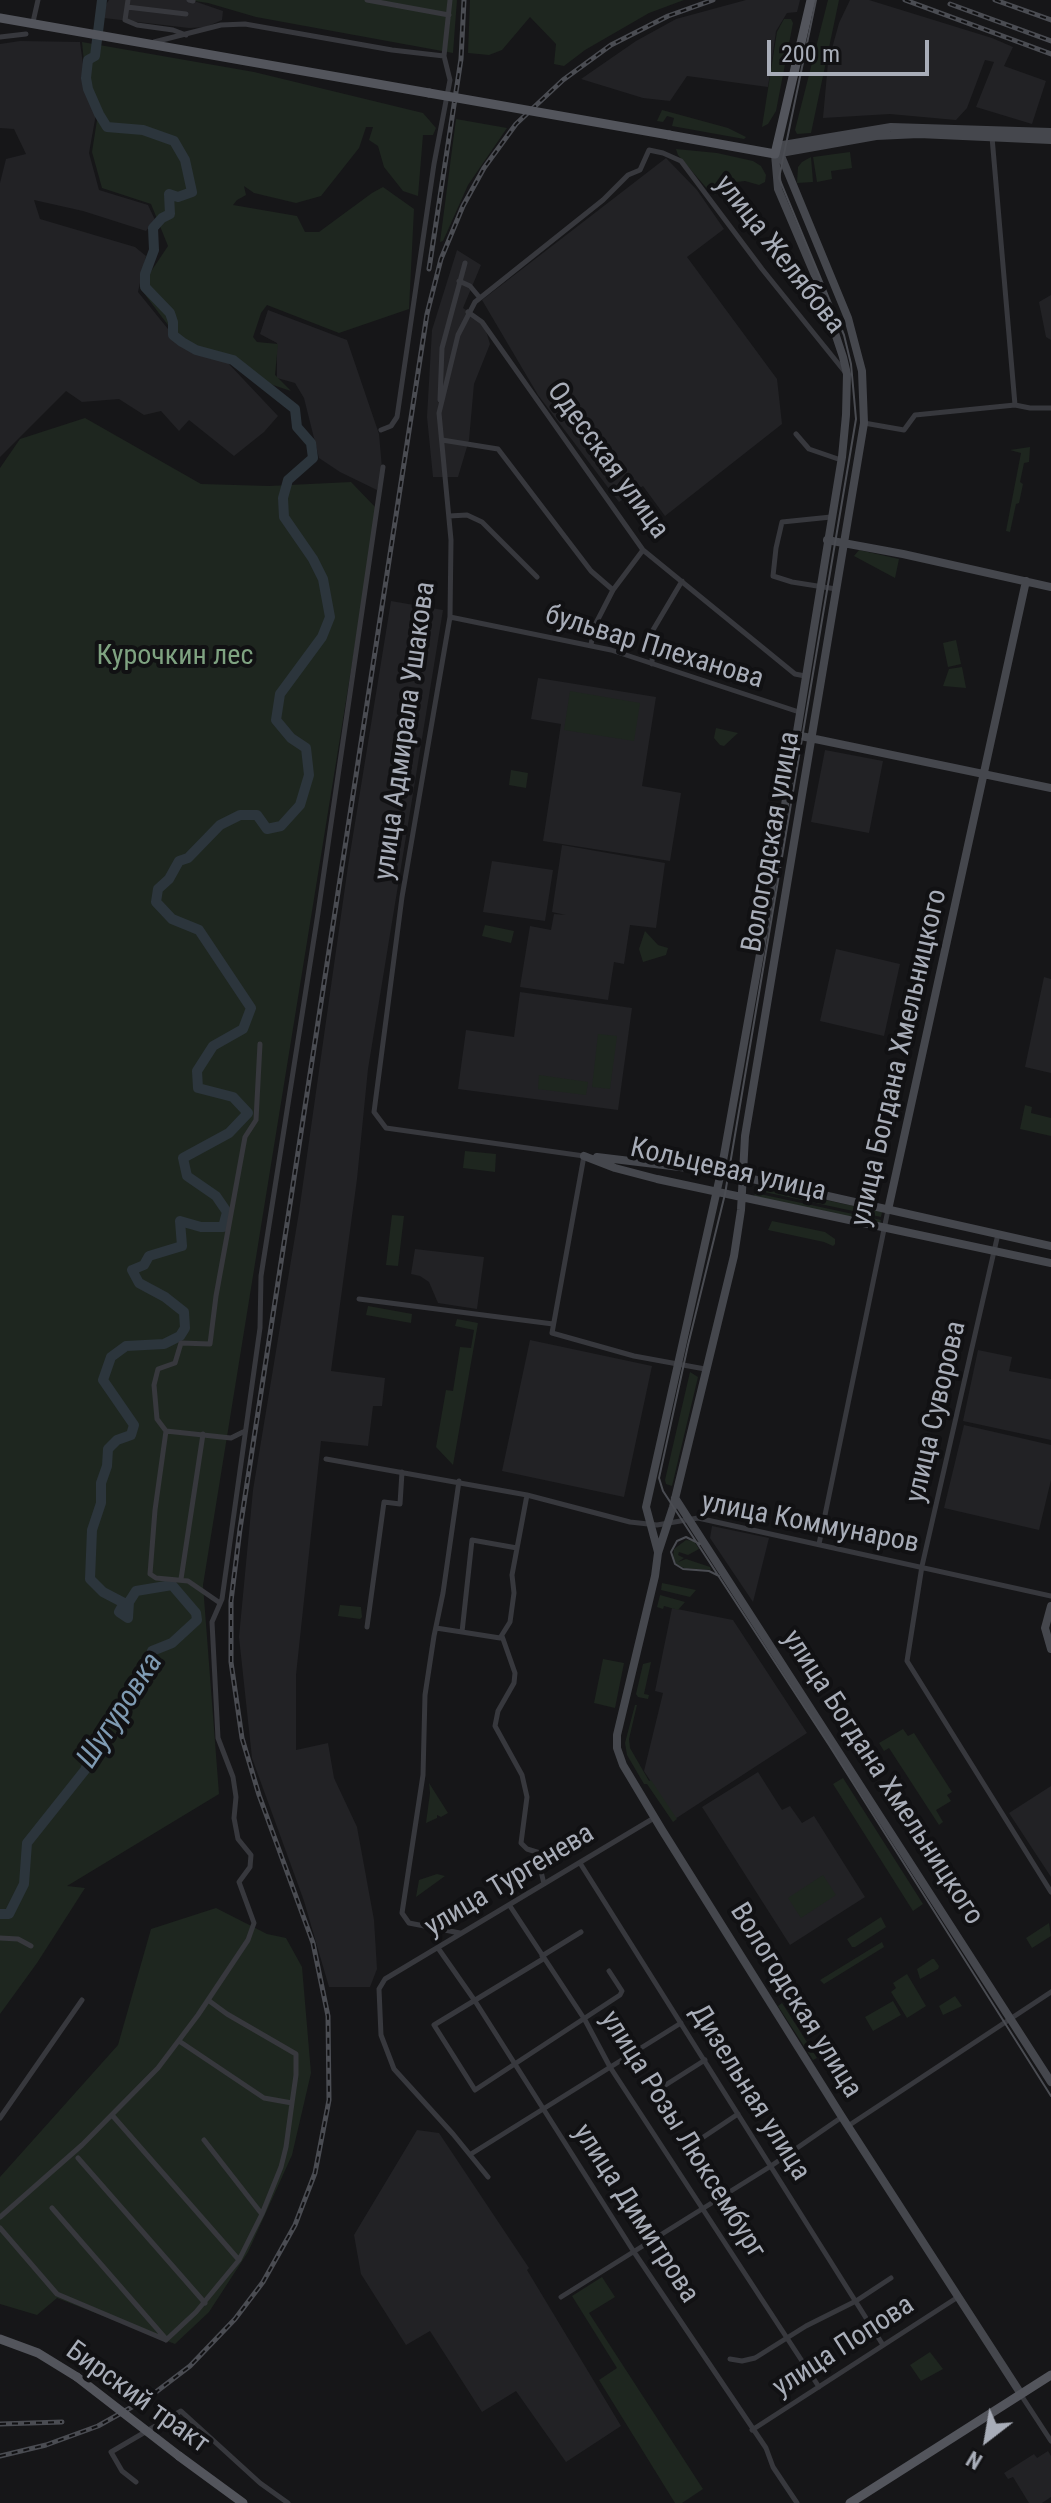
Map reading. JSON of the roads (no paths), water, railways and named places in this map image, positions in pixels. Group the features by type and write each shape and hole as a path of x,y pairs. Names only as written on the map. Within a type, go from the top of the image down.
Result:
{"main road":[{"name":"Вологодская улица","path":"658,1553 646,1507 721,1172 784,812 846,415 847,374 835,328 778,189 778,151 811,0"},
{"path":"0,18 746,149 778,151 876,136 919,134 1051,140"},
{"path":"778,151 891,127 1051,132"},
{"name":"Вологодская улица","path":"778,151 848,318 862,371 864,423 745,1136 734,1256 675,1498 658,1553 617,1735 617,1748 623,1765 842,2117 1021,2394"},
{"path":"827,540 1051,587"},
{"name":"улица Богдана Хмельницкого","path":"888,1210 1026,581"},
{"path":"796,735 1051,788"},
{"name":"Кольцевая улица","path":"584,1156 721,1172 1051,1246"},
{"name":"Кольцевая улица","path":"584,1156 615,1168 717,1192 1051,1263"},
{"name":"улица Богдана Хмельницкого","path":"675,1498 1051,2082"},
{"path":"1051,1606 1045,1628 1051,1649"},
{"name":"Бирский тракт","path":"0,2339 38,2353 77,2377 243,2503"},
{"path":"850,2503 1051,2375"}],"street":[{"path":"32,23 38,0"},
{"path":"367,0 449,15"},
{"path":"381,430 391,426 397,417 434,164 450,80 444,56 450,0"},
{"path":"186,14 127,4 125,20 186,35"},
{"path":"147,43 221,25 245,24 444,56"},
{"path":"0,37 26,34"},
{"path":"992,137 1015,405"},
{"name":"улица Желябова","path":"480,298 603,200 628,175 640,170 649,150 681,161 762,269 847,374"},
{"path":"439,413 442,348 465,263"},
{"path":"459,281 470,286 480,298 468,312"},
{"name":"улица Адмирала Ушакова","path":"374,1112 402,897 450,617 449,516 439,413 451,358 468,312"},
{"name":"Одесская улица","path":"468,312 482,322 643,550 795,674 805,676"},
{"path":"864,423 904,430 915,415 1015,405 1051,408"},
{"path":"796,434 809,449 841,460"},
{"path":"442,440 498,449 591,571 613,590"},
{"path":"0,2217 112,2115 158,2068 248,1940 254,1923 239,1882 250,1867 251,1855 238,1839 233,1777 218,1738 211,1632 213,1615 220,1603 260,1328 261,1276 383,467"},
{"path":"449,516 467,515 482,522 537,577"},
{"path":"831,517 782,522 773,576 836,589"},
{"path":"591,645 594,627 613,590 643,550"},
{"path":"652,664 653,630 682,581"},
{"name":"бульвар Плеханова","path":"450,617 591,645 784,707 800,708"},
{"path":"245,1431 231,1438 166,1431 159,1423 155,1409 156,1372 161,1366 175,1363 181,1343 210,1344 245,1137 256,1120 260,1044"},
{"name":"Кольцевая улица","path":"374,1112 386,1128 584,1156"},
{"path":"584,1156 552,1333 677,1365 705,1369"},
{"name":"улица Богдана Хмельницкого","path":"819,1544 888,1210"},
{"name":"улица Суворова","path":"998,1234 922,1566 907,1661 1051,1892"},
{"path":"359,1299 553,1324"},
{"path":"166,1431 150,1570 156,1578 181,1579 195,1585 220,1603"},
{"path":"181,1579 203,1434"},
{"name":"улица Коммунаров","path":"326,1459 527,1495 630,1522 668,1524 698,1518 1051,1596"},
{"path":"367,1627 384,1502 400,1504 402,1472"},
{"path":"459,1481 425,1695 423,1775 402,1913 409,1923 461,1934"},
{"path":"436,1628 496,1639 502,1636 510,1622 514,1593 512,1575 527,1495"},
{"path":"462,1632 472,1540 517,1548"},
{"path":"502,1636 515,1673 514,1683 498,1711 495,1726 522,1775 527,1797 521,1843 527,1849 540,1853 544,1884"},
{"name":"улица Тургенева","path":"471,2154 394,2069 381,2035 379,1989 385,1979 655,1817"},
{"name":"Дизельная улица","path":"580,1863 883,2345"},
{"name":"улица Розы Люксембург","path":"510,1906 585,2020 610,2067 819,2387"},
{"path":"581,1932 434,2025 475,2090 585,2020 622,1991 609,1971"},
{"path":"0,1938 18,1939 31,1946"},
{"name":"улица Димитрова","path":"438,1948 634,2252 766,2448 773,2467 797,2503"},
{"path":"848,2126 1051,1992"},
{"path":"0,2118 82,2000"},
{"path":"166,2340 205,2303 239,2260 262,2214 286,2147 296,2075 296,2054 208,2000"},
{"path":"488,2177 471,2154 681,2023"},
{"path":"178,2041 264,2098 292,2103"},
{"path":"664,2086 705,2060"},
{"path":"702,2138 738,2114"},
{"path":"112,2115 239,2260"},
{"path":"561,2297 771,2166 842,2117"},
{"path":"204,2140 262,2214"},
{"path":"78,2158 205,2303"},
{"path":"52,2208 166,2340"},
{"path":"0,2228 57,2294 166,2340"},
{"path":"730,2359 742,2361 755,2358 891,2278"},
{"name":"улица Попова","path":"752,2430 958,2297"},
{"name":"Вологодская улица","path":"1021,2394 1051,2441"},
{"path":"136,2482 122,2471 111,2452 181,2411 252,2476 288,2503"}],"waterway":[{"name":"Шугуровка","path":"0,1914 9,1914 24,1884 27,1843 85,1770 110,1717 126,1707 142,1684 152,1651 172,1643 197,1620 196,1613 172,1585 136,1591 129,1602 128,1618 119,1612 124,1603 103,1592 90,1579 92,1530 101,1503 101,1483 107,1466 108,1449 117,1440 131,1435 134,1425 103,1380 111,1357 126,1346 164,1344 180,1336 185,1328 184,1312 139,1283 132,1270 144,1265 149,1256 182,1246 180,1221 201,1227 223,1227 227,1212 216,1196 187,1176 183,1158 229,1133 248,1113 233,1097 198,1088 197,1071 213,1046 243,1029 251,1008 199,930 172,919 156,902 158,889 169,879 179,861 188,858 220,825 240,815 257,815 267,829 281,826 300,805 309,775 306,748 291,738 276,720 280,694 322,637 330,617 323,579 284,517 283,498 288,480 313,458 311,443 297,427 295,409 233,360 196,350 173,335 170,313 145,287 145,274 154,250 153,228 170,214 169,194 178,197 192,192 185,160 174,141 143,130 107,127 99,114 86,78 88,60 95,56 102,0"}],"tram line":[{"path":"816,0 779,178 844,335 851,364 856,419 725,1194 659,1478 663,1491 829,1745 1051,2096"},
{"path":"700,1544 686,1537 677,1541 671,1552 675,1564 683,1569 709,1571 719,1576"}],"railway":[{"path":"429,269 461,59 464,0"},
{"path":"0,2456 46,2445 98,2426 148,2398 190,2366 235,2319 263,2282 295,2225 315,2173 329,2100 328,2016 313,1943 259,1795 242,1738 231,1662 231,1601 427,314 441,259 463,206 484,168 516,124 563,80 611,45 668,16 713,0"},
{"path":"905,0 1051,54"},
{"path":"995,0 1051,20"},
{"path":"950,4 1051,41"},
{"path":"0,2424 62,2422"}],"park label":[{"name":"Курочкин лес","path":"175,657"}]}
